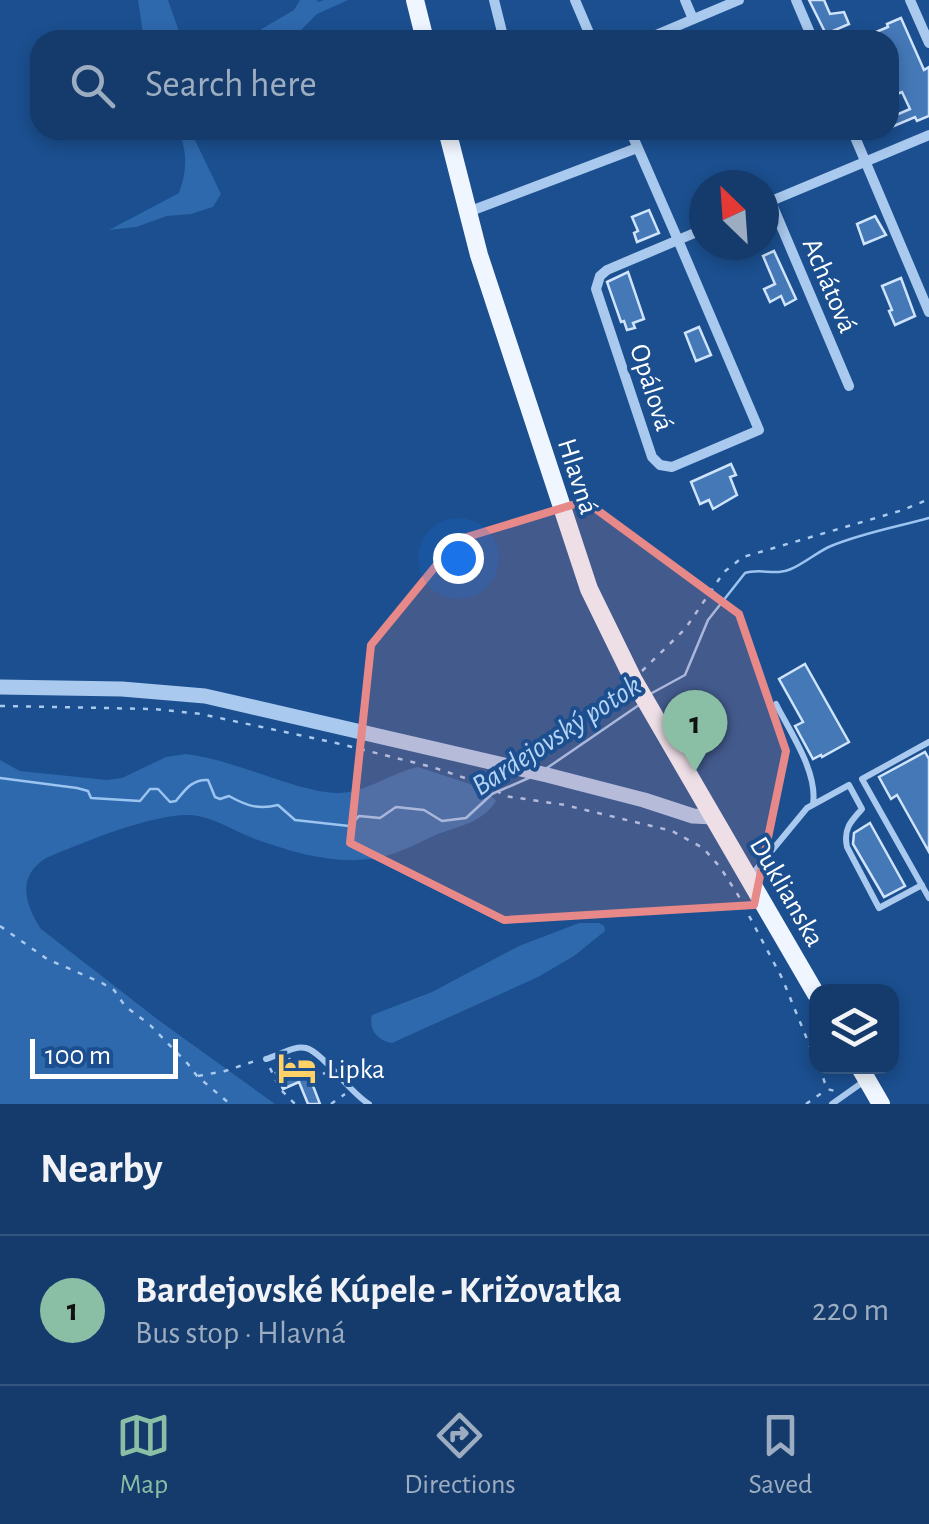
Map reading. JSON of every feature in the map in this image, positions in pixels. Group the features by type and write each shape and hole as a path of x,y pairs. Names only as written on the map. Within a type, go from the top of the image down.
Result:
{"main road":[{"path":"415,0 422,30"},
{"name":"Hlavná","path":"450,140 490,291 580,569 606,628 713,817"},
{"name":"Duklianska","path":"713,817 810,984"},
{"path":"864,1074 881,1104"}],"street":[{"path":"494,0 502,30"},
{"path":"575,0 588,30"},
{"path":"686,0 694,19"},
{"path":"674,30 738,0"},
{"path":"796,0 809,30"},
{"path":"910,0 929,42"},
{"path":"779,198 929,135"},
{"path":"634,140 678,240 689,235"},
{"path":"856,140 929,312"},
{"path":"468,212 638,148"},
{"name":"Achátová","path":"779,230 849,386"},
{"name":"Opálová","path":"678,240 759,430 672,467 660,465 652,457 596,289 600,276 607,270 678,240"},
{"path":"0,688 122,689 205,696 540,773 692,816 713,817"}],"lane":[{"path":"776,704 809,771 812,805"},
{"path":"749,878 807,808 929,742"},
{"path":"862,778 929,898"},
{"path":"850,785 862,810 848,824 847,847 879,908 922,885"},
{"path":"266,1059 306,1048 368,1104"},
{"path":"832,1104 862,1074"}],"path":[{"path":"641,692 724,572 743,557 929,499"},
{"path":"0,706 154,709 201,714 413,762 493,788 502,795 565,805 672,832 703,848 744,904 782,978 809,1044"},
{"path":"0,926 47,959 114,990 124,1006 150,1025 197,1076 230,1104"},
{"path":"197,1076 266,1059 278,1085 295,1104"},
{"path":"310,1079 330,1068"},
{"path":"822,1074 827,1089"},
{"path":"827,1089 846,1094"},
{"path":"806,1104 827,1089"},
{"path":"331,1104 350,1090"}],"highlighted area":[{"path":"585,501 739,614 786,751 754,905 504,920 350,843 371,645 457,540"}],"shaded area":[{"path":"138,0 168,0 178,30 142,30"},
{"path":"300,0 348,0 317,14 301,30 260,30 294,10"},
{"path":"182,140 195,140 221,194 213,207 109,230 179,193 184,177"},
{"path":"186,754 332,793 358,790 418,767 485,789 496,801 485,814 470,822 372,859 338,860 304,854 191,815 138,824 46,858 30,874 26,891 41,929 275,1104 0,1104 0,760 20,771 107,780 122,778 166,757"},
{"path":"579,923 599,923 605,931 574,956 538,977 392,1043 375,1034 372,1015 432,992 519,946"}],"building":[{"path":"809,0 824,0 830,14 844,12 849,24 824,30"},
{"path":"901,18 924,70 929,67 929,116 917,121 915,117 899,124 899,114 910,109 902,92 899,93 899,30 881,30"},
{"path":"649,210 659,233 637,242 634,233 638,231 632,217"},
{"path":"875,216 886,235 864,244 857,224"},
{"path":"765,260 778,260 796,299 785,305 781,296 770,302 764,289 775,284"},
{"path":"628,272 644,319 627,330 607,282"},
{"path":"901,278 915,316 895,325 882,286"},
{"path":"699,327 711,355 696,361 685,333"},
{"path":"731,464 736,475 730,477 737,495 713,509 709,500 700,504 691,482"},
{"path":"805,664 849,742 813,759 795,726 803,722 779,679"},
{"path":"925,752 929,759 929,852 897,795 891,799 879,777"},
{"path":"870,823 905,886 884,897 853,844 854,833"},
{"path":"311,1059 317,1075 310,1078 320,1104 308,1104 299,1082 283,1089 276,1073"}],"waterway":[{"name":"Bardejovský potok","path":"652,693 685,675 708,620 745,573 785,571 843,541 929,518"},
{"name":"Bardejovský potok","path":"547,768 639,705"},
{"name":"Bardejovský potok","path":"0,778 77,788 88,791 91,798 140,801 150,789 158,789 170,802 176,801 193,783 208,780 215,797 220,799 229,796 259,807 278,805 295,820 349,826 359,816 380,818 396,807 424,810 442,821 466,818 492,794 531,777"}],"place":[{"name":"Bardejovské Kúpele - Križovatka","path":"695,772"},
{"name":"Lipka","path":"297,1068"}]}
